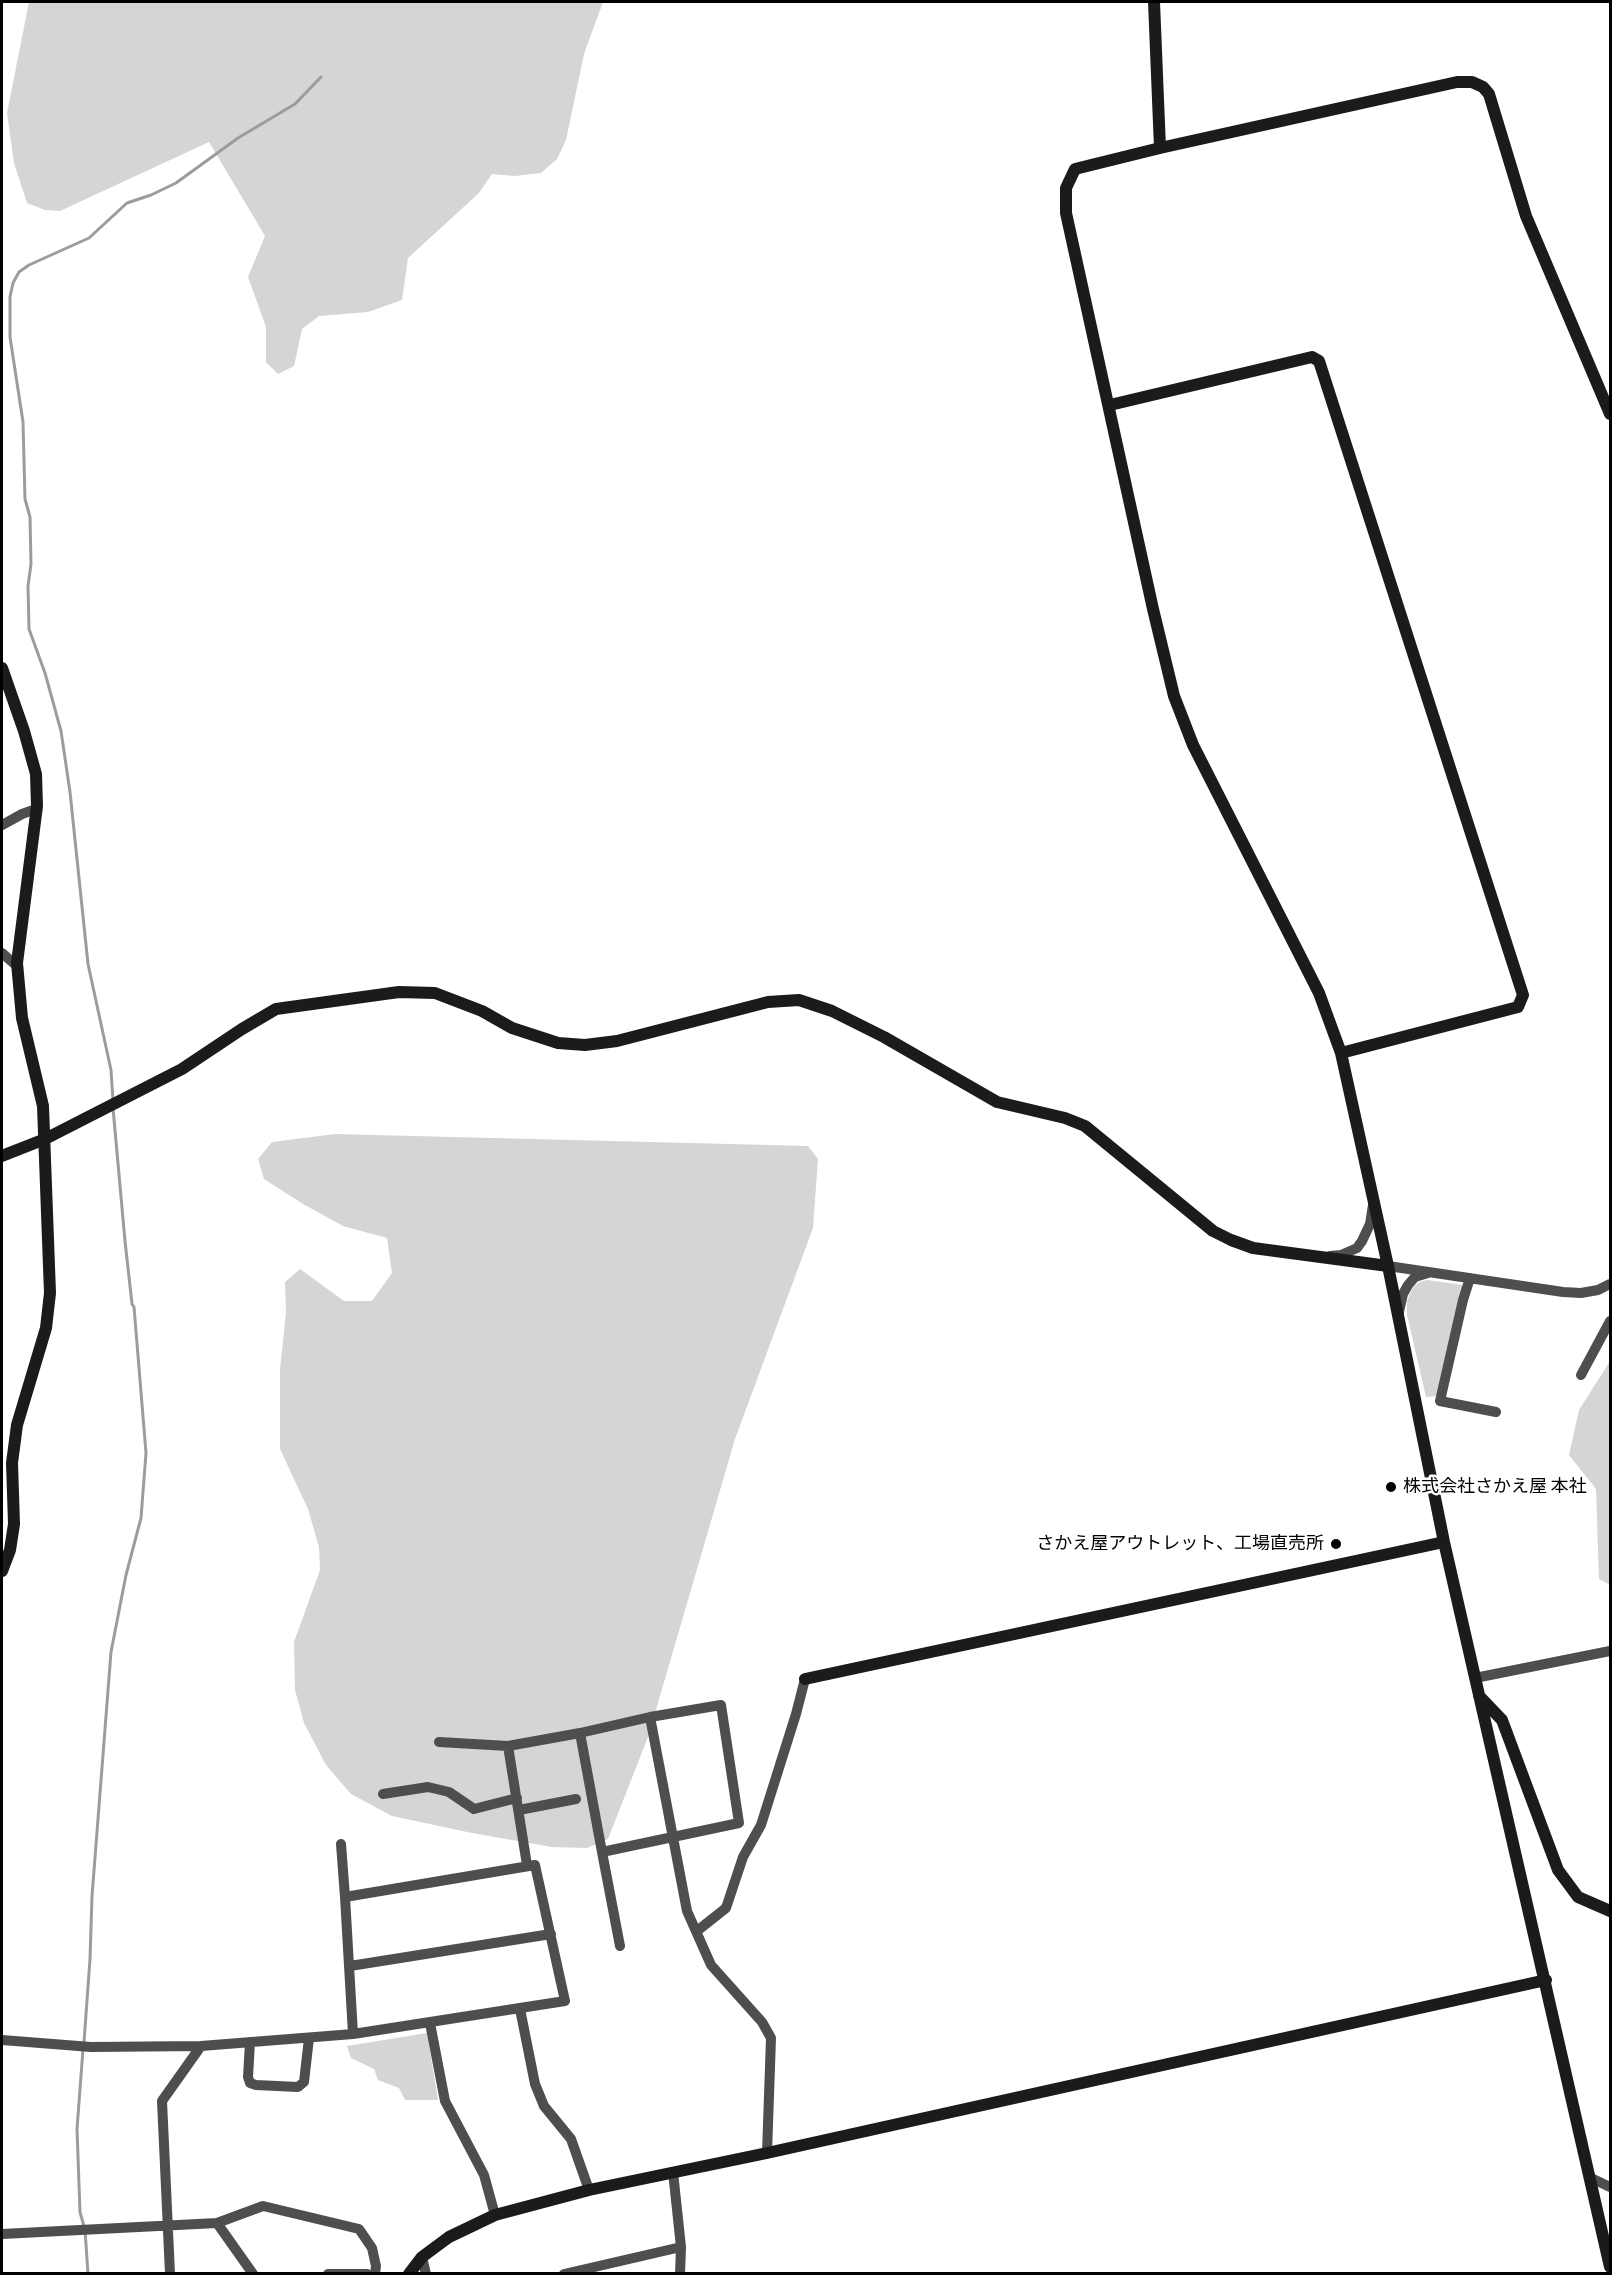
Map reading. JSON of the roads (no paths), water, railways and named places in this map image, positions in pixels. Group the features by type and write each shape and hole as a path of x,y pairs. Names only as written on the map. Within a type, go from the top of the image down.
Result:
{"street":[{"path":"1154,2 1160,148"},
{"path":"1611,414 1526,216 1489,94 1483,87 1472,82 1457,82 1075,169 1066,188 1066,213 1174,696 1193,745 1319,993 1341,1053 1478,1695 1611,2267"},
{"path":"1110,405 1312,357 1319,361 1523,995 1518,1007 1341,1053"},
{"path":"2,668 36,774 36,809 18,967 22,1018 43,1106 50,1293 45,1328 17,1425 12,1463 14,1524 10,1550 2,1571"},
{"path":"2,825 36,809"},
{"path":"2,953 18,967"},
{"path":"2,1156 45,1139 182,1069 276,1009 399,992 435,993 482,1011 512,1028 558,1043 585,1045 617,1041 768,1002 799,1000 832,1011 884,1037 997,1102 1065,1118 1085,1126 1213,1231 1253,1248 1581,1293 1598,1290 1611,1284"},
{"path":"1318,1257 1341,1255 1357,1248 1370,1224 1373,1199"},
{"path":"1398,1316 1402,1294 1408,1285 1421,1274 1431,1273"},
{"path":"1470,1278 1440,1401 1496,1412"},
{"path":"1581,1375 1611,1321"},
{"path":"697,1931 726,1908 744,1857 761,1825 805,1679 1444,1542"},
{"path":"1475,1678 1611,1651"},
{"path":"1478,1695 1502,1720 1558,1870 1578,1897 1611,1911"},
{"path":"439,1742 508,1746 721,1705 739,1822 602,1852"},
{"path":"650,1717 687,1911 711,1965 762,2022 771,2038 767,2153"},
{"path":"580,1733 620,1946"},
{"path":"508,1746 527,1865"},
{"path":"383,1794 428,1787 449,1792 474,1809 517,1798"},
{"path":"519,1809 576,1799"},
{"path":"341,1844 353,2034"},
{"path":"2,2040 91,2047 201,2046 353,2034 565,2001 535,1864 345,1897"},
{"path":"350,1966 551,1934"},
{"path":"409,2274 422,2257 449,2237 495,2215 589,2190 767,2153 1546,1980"},
{"path":"520,2009 534,2084 544,2106 571,2139 589,2190"},
{"path":"430,2023 445,2101 484,2175 495,2215"},
{"path":"250,2042 248,2077 250,2083 298,2087 304,2082 309,2037"},
{"path":"170,2274 162,2101 201,2046"},
{"path":"673,2172 681,2247 680,2274"},
{"path":"1591,2178 1611,2187"},
{"path":"2,2234 217,2223 263,2206 359,2229 372,2248 376,2266 375,2274"},
{"path":"217,2223 253,2274"},
{"path":"564,2274 681,2247"},
{"path":"422,2257 426,2274"},
{"path":"327,2274 367,2274"}],"waterway":[{"path":"113,1101 111,1070 88,964 70,792 61,731 45,673 29,629 30,517 25,499 23,422 10,337 10,297 13,283 19,272 29,265 89,238 127,203 176,183 238,138 295,104 321,77"},
{"path":"84,2042 92,1896 111,1652 126,1575 141,1518 146,1453 134,1307 125,1241 113,1108"},
{"path":"83,2049 77,2129 80,2212 85,2230 88,2274"}],"place":[{"name":"株式会社さかえ屋 本社","path":"1391,1487"},
{"name":"さかえ屋アウトレット、工場直売所","path":"1336,1544"}]}
